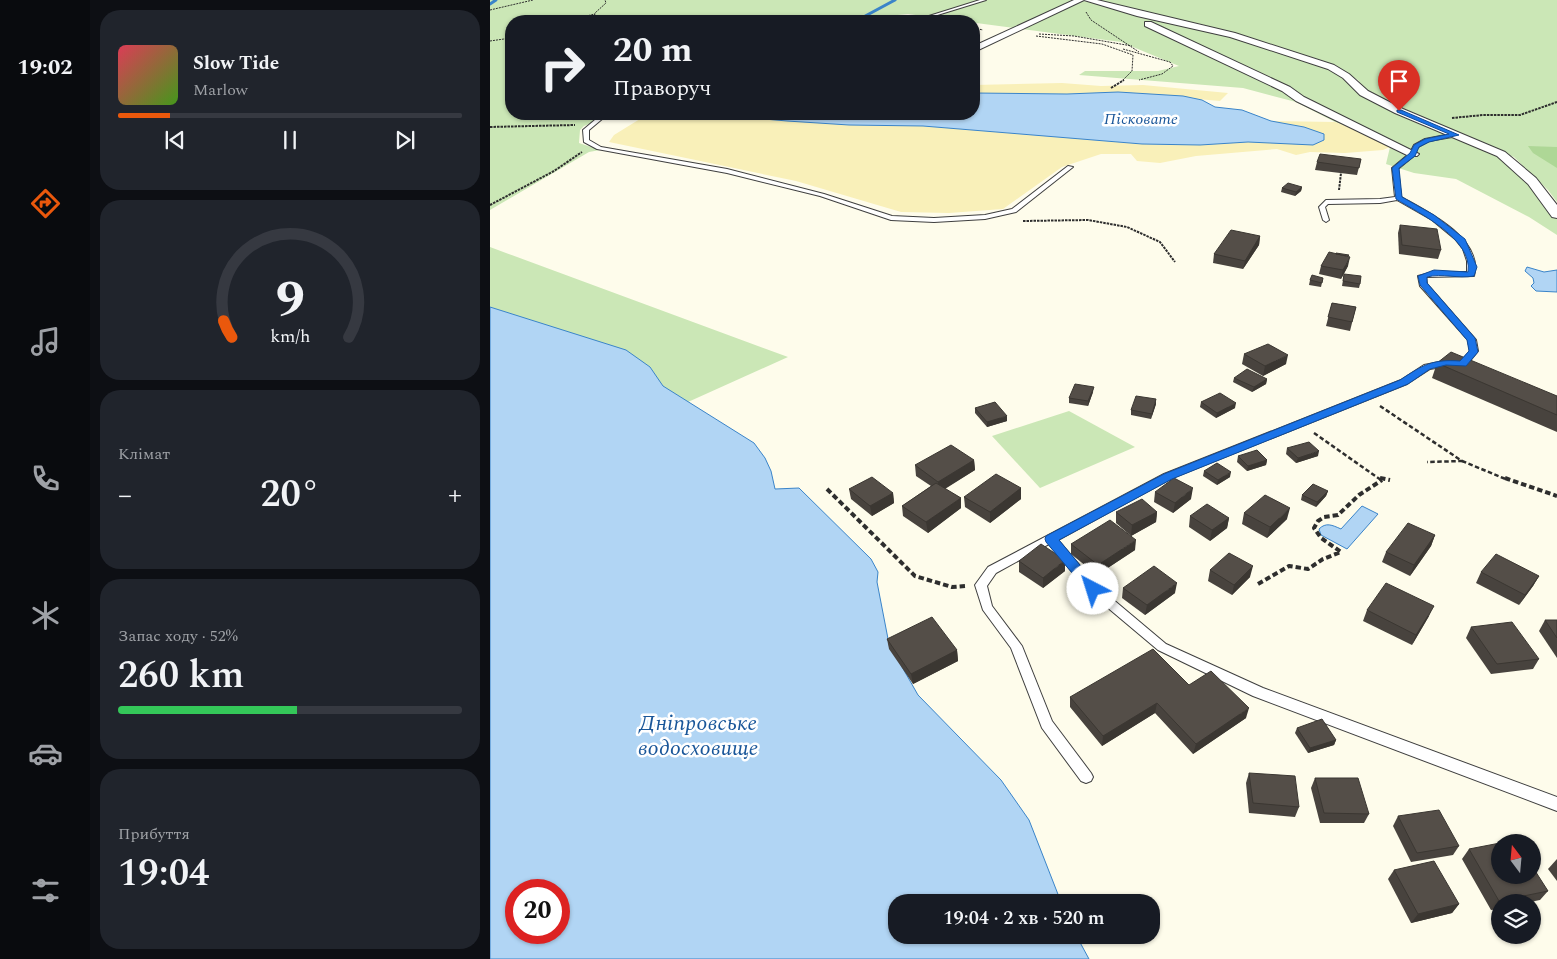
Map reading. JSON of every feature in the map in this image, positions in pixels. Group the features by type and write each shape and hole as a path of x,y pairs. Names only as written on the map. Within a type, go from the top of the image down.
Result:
{"street":[{"path":"980,46 1080,0"},
{"path":"1086,3 1203,27 1317,61 1346,76 1364,93 1431,125 1501,154 1532,181 1557,214"},
{"path":"1086,3 1160,28 1255,76 1286,89 1300,99 1413,154"}],"lane":[{"path":"935,15 984,0"},
{"path":"598,120 586,130 586,142 599,148 727,171 822,195 891,218 934,220 985,217 1014,211 1070,167"},
{"path":"1398,198 1395,168 1413,154 1416,146 1427,140 1456,135"},
{"path":"1086,777 1047,724 1016,646 988,607 981,585 992,570 1168,476 1404,382 1427,366 1446,362 1467,365 1474,352 1472,340 1423,284 1422,276 1434,272 1454,275 1471,274 1472,267 1462,241 1431,216 1398,198 1385,202 1339,200 1326,202 1322,207 1326,220"},
{"path":"1051,539 1093,589 1162,647 1258,692 1557,804"}],"path":[{"path":"490,10 533,0"},
{"path":"591,15 595,14 606,3 604,0"},
{"path":"1086,3 1091,20 1139,52"},
{"path":"980,28 1075,39 1139,52 1170,62 1173,66 1162,74 1140,80"},
{"path":"1007,32 1074,36 1132,46"},
{"path":"490,41 505,39"},
{"path":"1111,88 1122,82 1133,72 1135,64 1133,55 1115,47"},
{"path":"1431,125 1455,117 1520,115 1557,102"},
{"path":"490,127 566,127 595,122"},
{"path":"490,205 554,171 593,145"},
{"path":"1022,221 1088,220 1127,227 1160,242 1175,262"},
{"path":"1366,397 1421,432 1462,462 1557,496"},
{"path":"1301,424 1382,480"},
{"path":"1426,462 1462,462"},
{"path":"1258,584 1289,566 1308,569 1320,560 1341,552 1321,538 1314,528 1318,521 1324,517 1338,515 1359,495 1382,480 1390,480"},
{"path":"827,489 915,576 952,587 981,585"}],"green space":[{"path":"490,0 1079,0 1193,26 1322,65 1350,83 1360,93 1498,156 1527,182 1546,210 1557,219 1557,235 1529,217 1456,179 1414,173 1386,164 1390,147 1371,135 1335,122 1296,102 1243,88 1079,75 1085,71 1158,71 1179,66 1121,42 980,23 980,15 505,15 505,120 600,120 584,126 580,130 579,143 600,150 589,152 490,210"},
{"path":"1096,0 1557,0 1557,202 1548,190 1514,157 1421,118 1367,92 1358,80 1321,60 1201,24 1141,13"},
{"path":"1528,146 1557,147 1557,168 1533,153"},
{"path":"490,247 788,357 688,402 662,386 650,367 584,338 490,307"},
{"path":"1069,411 1135,447 1040,488 992,436"}],"sand":[{"path":"1062,83 1101,86 1143,85 1228,93 1220,101 1118,92 1067,94 980,93 980,85"},
{"path":"638,120 776,120 849,125 923,126 1142,144 1200,145 1248,142 1304,127 1271,121 1335,122 1371,135 1390,147 1383,150 1345,153 1310,152 1296,155 1277,149 1196,156 1160,163 1137,161 1131,154 1101,154 1062,167 1003,209 949,213 901,212 796,181 609,142 614,135"}],"water":[{"name":"Пісковате","path":"1118,92 1183,96 1202,100 1215,107 1242,110 1271,121 1304,127 1324,134 1324,140 1313,145 1248,142 1200,145 1142,144 923,126 849,125 776,120 980,120 980,93 1067,94"},
{"path":"1527,267 1544,272 1557,270 1557,292 1536,291 1531,286 1534,283 1533,278 1525,271"},
{"name":"Дніпровське водосховище","path":"490,307 626,350 650,367 663,386 754,443 765,458 771,471 775,489 799,488 871,559 878,572 877,582 889,644 918,695 1001,780 1029,820 1058,894 888,894 888,944 1081,944 1089,959 490,959"},
{"path":"1362,506 1378,514 1347,549 1321,535 1319,529 1324,525 1332,525 1341,529"}],"building":[{"path":"1320,154 1361,159 1359,168 1317,162"},
{"path":"1288,183 1302,187 1296,192 1282,188"},
{"path":"1400,225 1437,229 1441,250 1402,245"},
{"path":"1231,230 1260,236 1245,261 1214,254"},
{"path":"1329,252 1350,257 1343,270 1321,266"},
{"path":"1344,274 1361,276 1360,284 1343,281"},
{"path":"1312,275 1323,278 1322,283 1310,280"},
{"path":"1332,303 1356,307 1352,322 1328,317"},
{"path":"1268,344 1288,355 1265,366 1244,354"},
{"path":"1451,352 1557,396 1557,415 1437,363"},
{"path":"1247,369 1267,379 1254,387 1234,378"},
{"path":"1075,384 1094,387 1088,401 1069,398"},
{"path":"1220,393 1236,403 1217,413 1201,402"},
{"path":"1136,396 1156,399 1152,414 1131,410"},
{"path":"995,402 1007,416 987,422 975,408"},
{"path":"1309,442 1319,451 1298,458 1287,448"},
{"path":"951,445 974,460 938,482 915,465"},
{"path":"1257,450 1267,460 1248,466 1238,456"},
{"path":"1217,463 1231,472 1218,480 1204,471"},
{"path":"996,474 1021,488 990,512 964,497"},
{"path":"872,477 893,493 870,506 849,489"},
{"path":"1174,478 1193,488 1175,503 1155,492"},
{"path":"936,483 961,498 926,522 902,506"},
{"path":"1313,484 1328,491 1317,502 1302,495"},
{"path":"1265,495 1290,508 1270,527 1244,513"},
{"path":"1142,499 1157,512 1132,525 1116,512"},
{"path":"1207,504 1229,518 1212,530 1190,516"},
{"path":"1110,520 1136,540 1098,565 1071,544"},
{"path":"1408,523 1435,535 1414,565 1386,552"},
{"path":"1041,544 1065,560 1043,578 1019,561"},
{"path":"1229,553 1253,566 1234,585 1210,570"},
{"path":"1496,554 1539,576 1525,595 1481,572"},
{"path":"1154,566 1177,583 1147,605 1123,588"},
{"path":"1386,583 1434,606 1416,635 1367,610"},
{"path":"932,617 957,650 911,674 887,639"},
{"path":"1545,620 1557,620 1557,638"},
{"path":"1512,622 1539,659 1497,664 1471,627"},
{"path":"1153,649 1189,685 1211,671 1249,708 1196,744 1157,703 1103,736 1070,697"},
{"path":"1322,719 1336,740 1310,748 1297,728"},
{"path":"1249,773 1295,776 1299,807 1253,803"},
{"path":"1315,778 1358,778 1369,814 1324,813"},
{"path":"1439,810 1459,846 1417,853 1398,816"},
{"path":"1491,845 1491,884 1541,884 1541,880 1548,891 1533,894 1495,894 1469,849"},
{"path":"1434,861 1459,904 1418,914 1394,870"}],"waterway":[{"path":"490,4 496,0"},
{"path":"867,15 895,0"}],"route":[{"path":"1093,589 1051,539 1168,476 1404,382 1427,366 1446,362 1463,364 1474,352 1472,340 1423,284 1422,276 1434,272 1454,275 1471,274 1472,267 1462,241 1431,216 1398,198 1396,181 1395,168 1413,154 1416,146 1427,140 1456,135 1399,111"}]}
